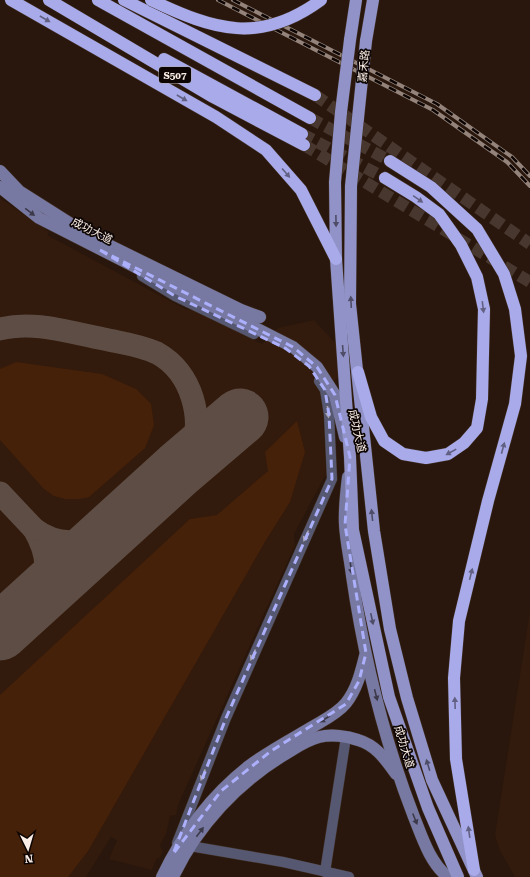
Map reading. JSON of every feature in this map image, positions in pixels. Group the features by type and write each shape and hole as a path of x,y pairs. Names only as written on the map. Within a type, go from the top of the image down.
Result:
{"highway":[{"path":"11,0 216,117 266,150 301,190 336,259"},
{"name":"S507","path":"49,0 213,97 303,139 56,0"},
{"path":"98,0 310,118"},
{"path":"124,0 315,95"},
{"path":"151,0 180,14 209,25 233,28 259,28 288,20 302,14 321,0"},
{"path":"390,161 431,187 477,229 504,274 515,309 521,356 515,404 488,501 459,621 455,670 456,759 476,874"},
{"name":"成功大道","path":"358,372 371,418 384,441 403,454 426,458 448,454 464,443 477,428 482,399 484,309 478,277 461,245 439,214 416,197 385,178"}],"main road":[{"name":"嘉禾路","path":"356,0 341,112 335,182 336,259 350,457 353,530 389,698 428,808 458,877"},
{"name":"嘉禾路","path":"373,0 366,42 351,186 350,304 374,531 390,629 407,698 432,780 476,874"},
{"name":"成功大道","path":"0,171 19,191 90,236 234,306 260,317"},
{"name":"成功大道","path":"0,187 39,218 293,347 317,366 335,395 350,457 345,494 345,525 355,598 381,718 401,780 429,852 448,877"},
{"path":"162,877 173,854 191,826 221,791 248,766 327,718 346,704 359,681 366,652"},
{"path":"173,877 190,846 229,798 255,774 305,742 320,737 346,737 360,740 378,751 401,780"}],"street":[{"path":"100,250 175,296 285,348 309,366 326,390 329,415 332,479 226,718 173,854"},
{"path":"320,873 346,737"},
{"path":"190,846 320,873 349,877"}],"highlighted area":[{"path":"100,250 293,347 317,367 335,395 350,457 345,525 366,653 359,681 346,704 271,751 221,791 173,854 226,718 332,479 329,415 325,390 309,366 285,348 175,296"}],"shaded area":[{"path":"0,198 49,232 47,235 187,310 191,309 262,344 278,328 314,320 340,348 343,373 322,393 326,474 294,534 295,545 178,805 176,815 170,816 166,834 160,845 163,852 159,859 157,858 152,870 109,859 117,840 111,837 86,877 0,877"},
{"path":"16,362 102,374 136,389 151,404 154,425 145,448 89,497 66,499 54,496 44,489 0,440 0,369"},
{"path":"297,421 305,452 290,502 266,540 88,851 68,877 0,877 0,695 190,519 217,515 268,471 265,452"},
{"path":"530,611 530,877 515,877 500,851 495,835"}],"taxiway":[{"path":"0,329 26,326 52,328 131,344 157,353 169,361 179,372 187,385 196,413 194,442 186,461 175,474 116,525 101,534 85,540 68,542 51,539 34,529 42,546 46,562 45,575 41,587 34,598 0,632"},
{"path":"0,493 34,529"}],"runway":[{"path":"0,632 179,469 240,417"}],"tunnel":[{"path":"315,95 530,244"},
{"path":"310,118 390,161"},
{"path":"302,134 385,178"},
{"path":"304,145 530,282"}],"railway":[{"path":"218,0 433,110 507,162 530,186"},
{"path":"233,0 437,104 512,157 530,176"}]}
